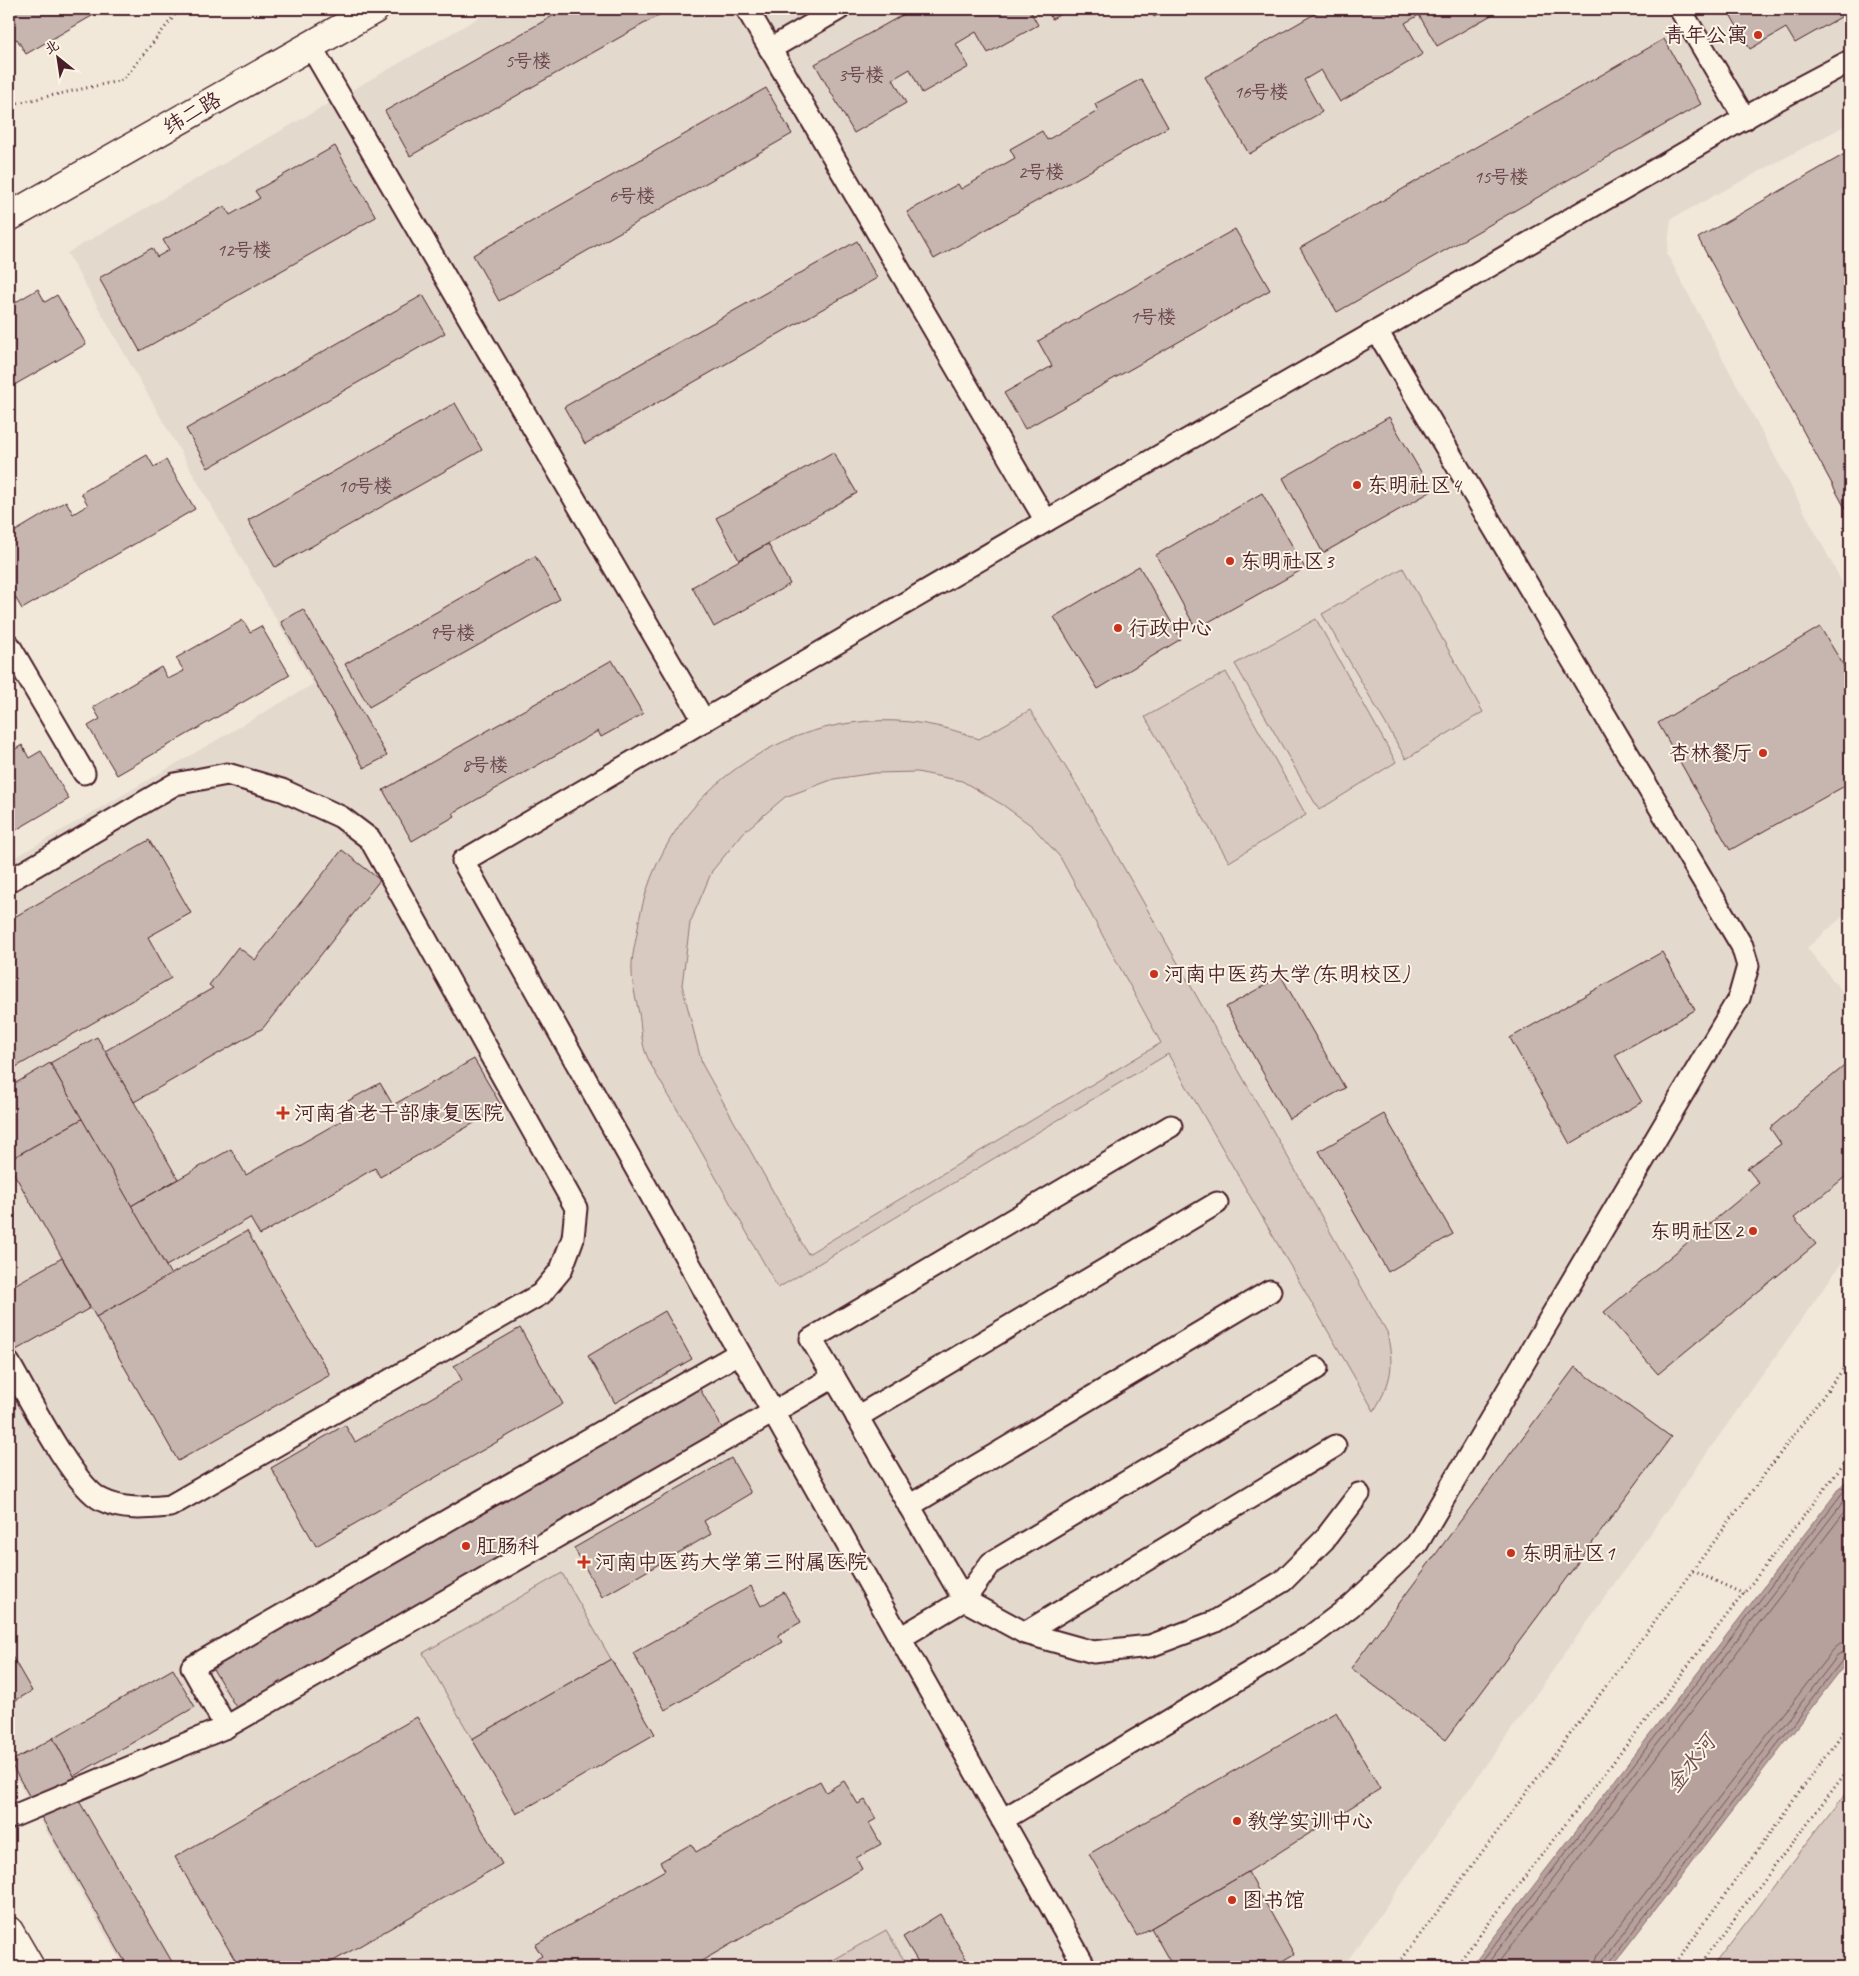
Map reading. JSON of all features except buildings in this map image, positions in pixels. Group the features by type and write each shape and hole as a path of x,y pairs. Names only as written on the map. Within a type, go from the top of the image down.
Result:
{"street":[{"name":"纬二路","path":"9,217 375,9"},
{"path":"9,1931 30,1967"}],"lane":[{"path":"747,9 1046,521"},
{"path":"770,49 839,9"},
{"path":"1680,9 1745,119"},
{"path":"310,46 704,720"},
{"path":"1085,1967 463,861 1046,521 1745,119 1850,61"},
{"path":"1002,1820 1311,1636 1351,1606 1417,1544 1739,998 1748,966 1742,946 1377,331"},
{"path":"9,645 84,774"},
{"path":"9,881 175,784 227,774 282,790 341,817 370,839 576,1208 573,1238 562,1270 541,1294 170,1506 142,1509 126,1508 101,1500 74,1475 9,1363"},
{"path":"1171,1126 811,1339 964,1600 1025,1633 1094,1652 1150,1646 1214,1622 1284,1582 1324,1540 1359,1494"},
{"path":"857,1417 1217,1203"},
{"path":"909,1506 1270,1291"},
{"path":"226,1727 192,1667 739,1352"},
{"path":"900,1638 964,1600 991,1563 1317,1368"},
{"path":"9,1818 226,1727 834,1377"},
{"path":"1025,1633 1335,1446"}],"path":[{"path":"9,101 13,104 123,80 174,14 193,9"},
{"path":"1396,1967 1850,1360"},
{"path":"1455,1967 1850,1456"},
{"path":"1693,1571 1744,1594"},
{"path":"1672,1967 1850,1723"},
{"path":"1698,1967 1850,1767"}],"shaded area":[{"name":"河南中医药大学(东明校区)","path":"494,9 1850,9 1850,123 1671,219 1667,254 1850,597 1850,910 1807,948 1850,1001 1850,1251 1343,1967 124,1967 9,1766 9,861 313,684 67,253"},
{"path":"1403,568 1483,712 1406,759 1322,614"},
{"path":"1316,619 1396,762 1319,810 1235,664"},
{"path":"1226,672 1306,815 1229,862 1145,717"},
{"path":"1030,710 1078,787 1387,1332 1391,1355 1390,1373 1385,1390 1374,1411 1168,1054 778,1288 657,1076 645,1051 633,987 632,966 637,933 652,876 679,826 716,785 760,753 811,732 866,721 922,724 979,739","holes":["917,772 962,781 1003,805 1032,826 1060,857 1161,1043 808,1254 702,1064 682,985 690,923 712,871 744,832 785,797 834,779 875,773"]},
{"path":"562,1573 611,1659 472,1739 423,1653"},
{"path":"1850,1787 1850,1967 1712,1967"},
{"path":"886,1930 908,1967 821,1967"}],"water":[{"name":"金水河","path":"1850,1475 1850,1658 1611,1967 1471,1967"}],"place":[{"name":"青年公寓","path":"1758,35"},
{"name":"东明社区4","path":"1357,485"},
{"name":"东明社区3","path":"1230,561"},
{"name":"行政中心","path":"1118,628"},
{"name":"杏林餐厅","path":"1763,753"},
{"name":"河南中医药大学(东明校区)","path":"1154,974"},
{"name":"河南省老干部康复医院","path":"283,1113"},
{"name":"东明社区2","path":"1753,1231"},
{"name":"肛肠科","path":"466,1546"},
{"name":"东明社区1","path":"1511,1553"},
{"name":"河南中医药大学第三附属医院","path":"584,1562"},
{"name":"教学实训中心","path":"1237,1821"},
{"name":"图书馆","path":"1232,1900"}]}
